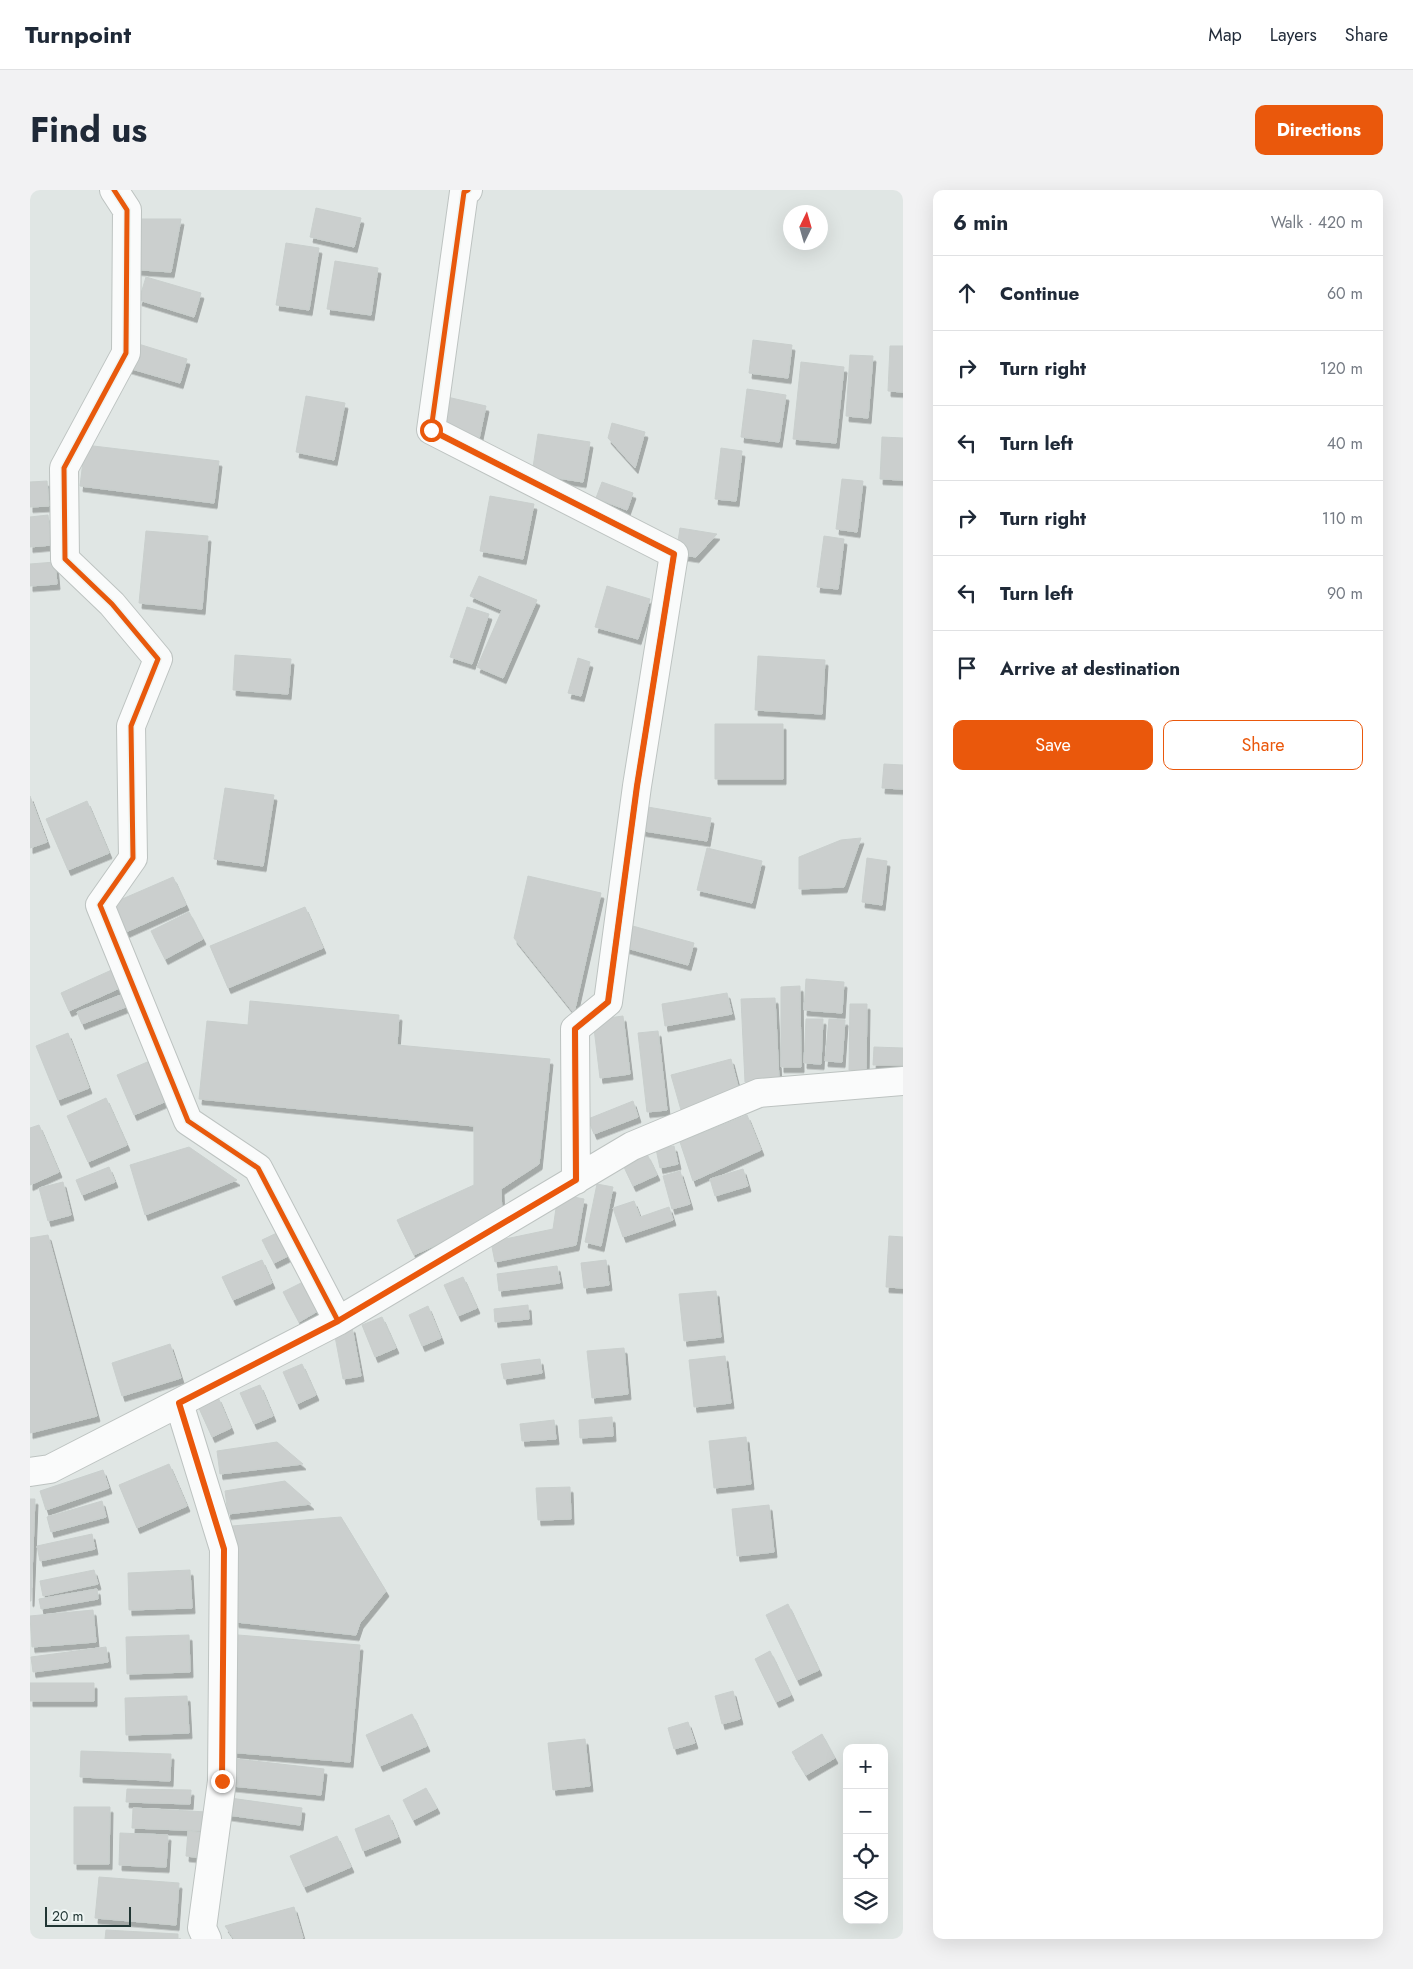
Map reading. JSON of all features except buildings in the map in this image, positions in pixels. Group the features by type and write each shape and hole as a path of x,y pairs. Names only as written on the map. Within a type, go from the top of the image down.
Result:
{"street":[{"path":"114,190 128,210 126,353 64,468 65,560 112,604 158,659 131,726 133,858 100,905 188,1121 258,1168 338,1321"},
{"path":"468,190 464,192 431,430 674,554 637,786 608,1002 575,1029 576,1180"},
{"path":"30,1472 50,1469 338,1321 632,1146 759,1093 903,1081"},
{"path":"179,1403 224,1549 222,1781 202,1928 207,1939"}],"cycle path":[{"path":"114,190 127,210 126,353 64,468 65,559 112,604 158,659 131,726 133,858 100,905 188,1121 258,1168 338,1321"},
{"path":"468,190 464,192 431,430 674,554 637,786 608,1002 575,1029 576,1180"}],"route":[{"path":"222,1781 224,1549 179,1403 338,1321 576,1180 575,1029 608,1002 637,786 674,554 431,430"}]}
